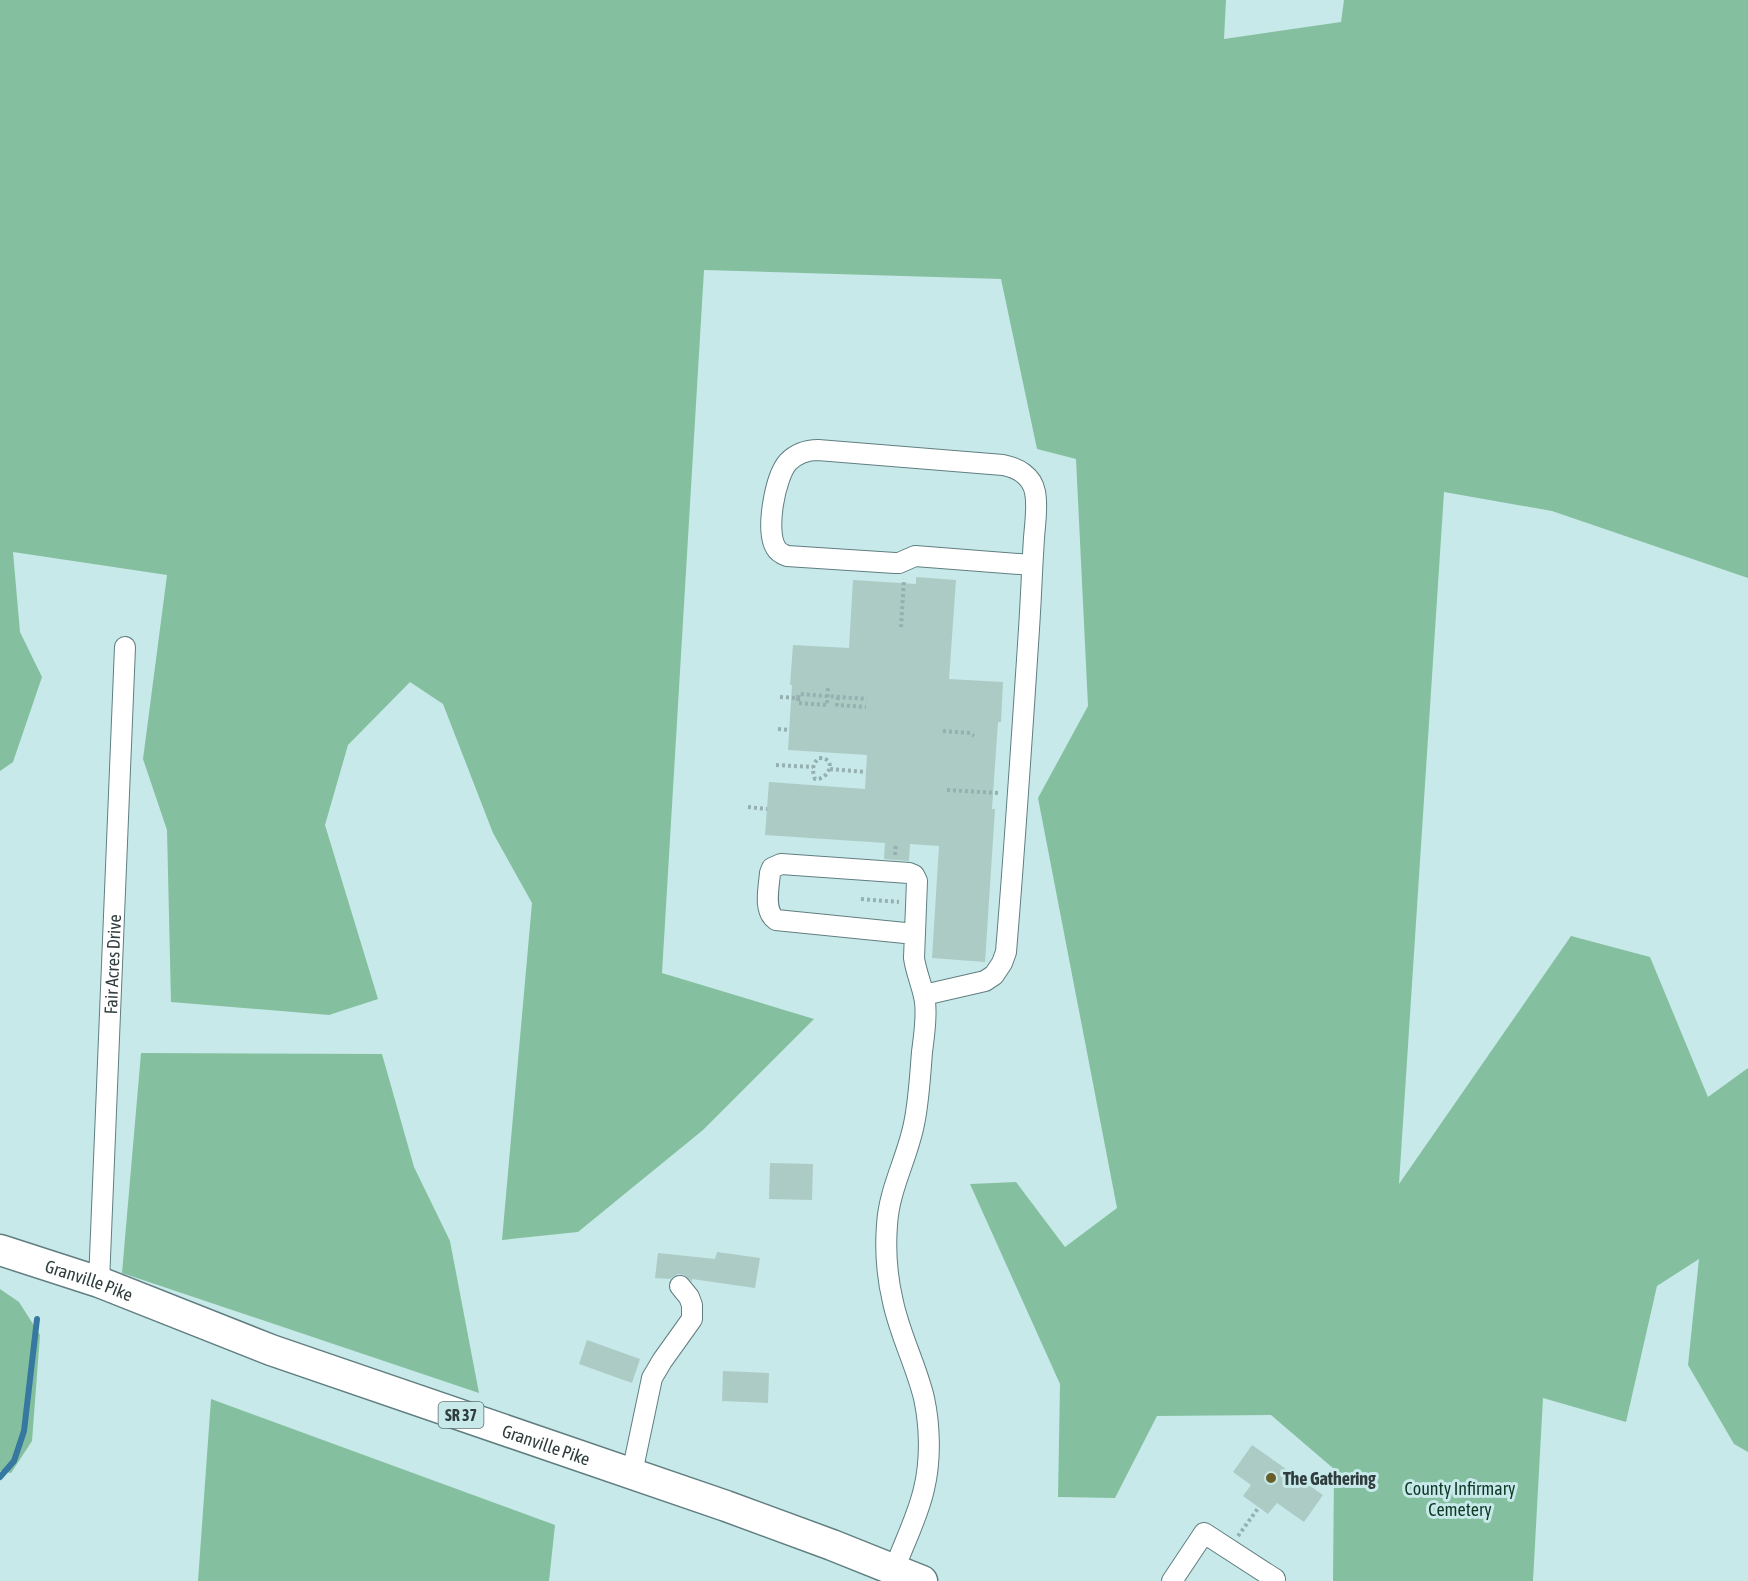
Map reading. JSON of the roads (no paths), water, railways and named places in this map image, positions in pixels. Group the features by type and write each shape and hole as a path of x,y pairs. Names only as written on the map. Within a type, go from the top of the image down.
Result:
{"highway":[{"name":"Granville Pike","path":"0,1250 99,1282 271,1350 726,1506 922,1581"}],"street":[{"path":"924,995 985,981 994,975 1006,952 1020,766 1032,565 1035,492 1028,478 1010,466 813,450 799,454 787,463 777,484 771,534 777,551 787,556 899,563 915,556 1032,565"},
{"name":"Fair Acres Drive","path":"99,1282 126,647"},
{"path":"894,1570 922,1496 928,1446 924,1398 893,1304 888,1279 886,1249 886,1224 890,1200 896,1176 910,1140 917,1106 924,1030 924,995 915,968 914,950 915,934 917,881 912,874 781,864 772,868 768,908 776,920 915,934"},
{"path":"632,1473 652,1378 692,1319 692,1305 680,1286"},
{"path":"1181,1578 1204,1533 1275,1579 1273,1581"}],"waterway":[{"path":"0,1477 14,1461 24,1431 37,1319"}],"place":[{"name":"The Gathering","path":"1271,1478"}],"park label":[{"name":"County Infirmary Cemetery","path":"1460,1498"}]}
